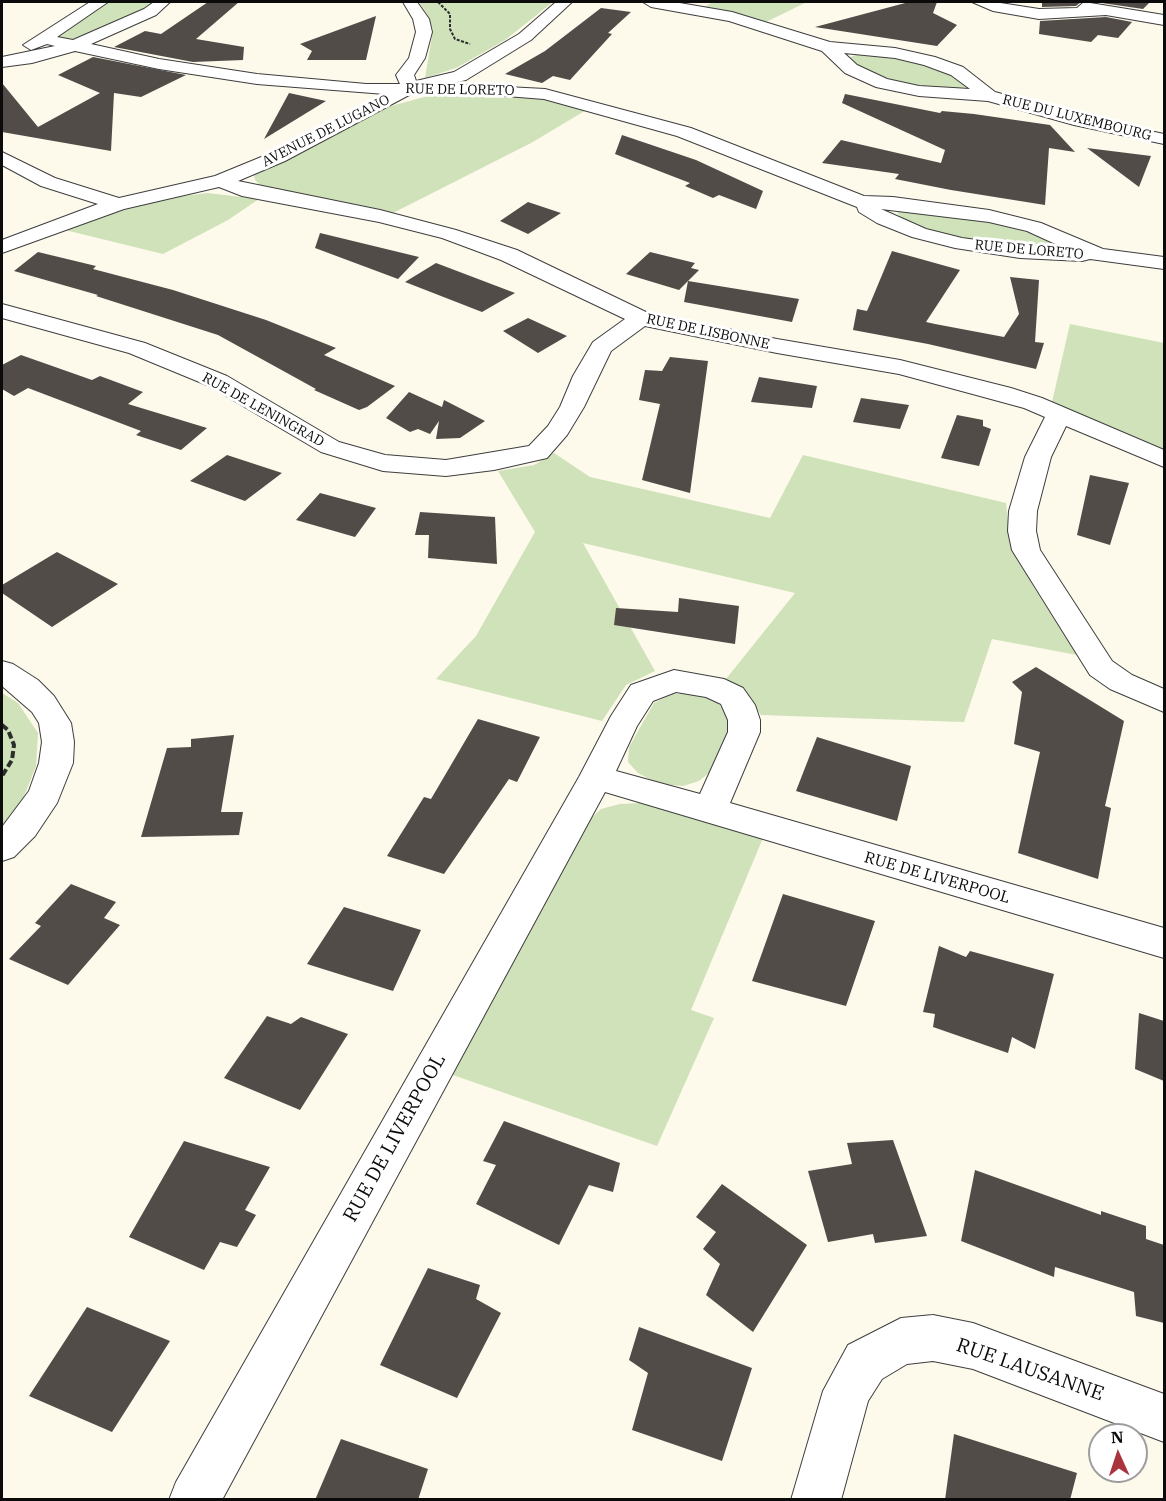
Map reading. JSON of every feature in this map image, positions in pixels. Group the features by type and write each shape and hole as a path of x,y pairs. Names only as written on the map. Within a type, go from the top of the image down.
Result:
{"street":[{"path":"2,61 45,39 71,19 100,2"},
{"path":"2,61 32,58 73,46 150,12 163,2"},
{"name":"AVENUE DE LUGANO","path":"410,2 421,19 424,32 417,58 405,75 410,88"},
{"name":"AVENUE DE LUGANO","path":"2,248 118,204 221,182 311,142 410,88 460,76 525,37 565,2"},
{"name":"RUE DU LUXEMBOURG","path":"651,2 742,20 828,47 895,53 929,61 957,71 989,96"},
{"path":"980,2 999,8 1039,14 1104,11"},
{"path":"1065,2 1104,11 1164,20"},
{"name":"RUE DE LORETO","path":"45,39 174,67 249,79 336,87 515,90 589,104 712,142 861,202 884,219 919,233 962,244 1043,254 1099,255 1164,262"},
{"name":"RUE DU LUXEMBOURG","path":"828,47 851,69 882,83 919,91 989,96 1074,120 1164,139"},
{"path":"2,158 48,182 118,204"},
{"name":"RUE DE LISBONNE","path":"221,182 242,190 380,216 449,234 509,255 641,318 777,346 900,367 1002,393 1059,414 1164,459"},
{"name":"RUE DE LORETO","path":"861,202 893,203 989,216 1034,227 1099,255"},
{"name":"RUE DE LENINGRAD","path":"2,311 48,321 146,351 218,381 330,447 383,463 446,468 494,462 538,452 558,430 572,407 601,347 641,318"},
{"path":"1059,414 1038,457 1023,511 1022,531 1026,550 1101,668 1121,682 1164,700"},
{"path":"2,671 27,688 43,704 55,723 58,742 56,763 45,794 22,827 2,848"},
{"name":"RUE DE LIVERPOOL","path":"194,1500 596,777 622,724 642,693 674,681 713,687 732,696 739,705 744,732 710,810"},
{"name":"RUE DE LIVERPOOL","path":"596,777 1164,943"},
{"name":"RUE LAUSANNE","path":"816,1500 847,1391 865,1362 901,1341 933,1338 973,1346 1164,1418"}],"path":[{"path":"438,2 450,14 450,29 455,39 477,44"},
{"path":"2,725 8,730 14,745 12,760 2,776"}],"green space":[{"path":"107,2 157,2 89,37 71,41 58,38 56,35 79,18"},
{"path":"419,2 553,2 505,40 456,68 425,78 433,30"},
{"path":"713,2 807,2 766,22 704,7"},
{"path":"862,53 914,60 947,72 966,87 948,91 886,81 852,64 847,58"},
{"path":"475,92 542,97 588,109 531,143 393,213 263,188 255,180 254,175 260,170 380,109 428,96"},
{"path":"207,193 259,199 228,220 163,254 61,229 161,199"},
{"path":"902,210 973,218 1030,233 1049,242 1048,247 1043,249 1017,248 950,236 904,221 897,213"},
{"path":"1070,324 1164,343 1164,449 1052,402"},
{"path":"554,453 590,477 770,518 803,455 1006,503 1010,543 1033,586 1077,655 992,639 964,722 761,715 746,693 726,679 795,593 583,543 655,671 626,685 602,721 436,679 476,636 535,532 498,471 534,465"},
{"path":"2,693 18,703 38,733 36,766 17,814 2,829"},
{"path":"672,694 699,694 719,704 728,717 729,731 711,771 699,781 683,786 659,784 638,773 628,762 629,747 654,703"},
{"path":"641,803 763,838 691,1010 714,1018 657,1146 450,1074 587,822 601,809 620,804"}],"building":[{"path":"208,2 239,2 196,39 244,47 243,60 193,62 114,47 145,31 161,34"},
{"path":"909,2 937,2 933,13 957,25 937,46 815,27"},
{"path":"1042,2 1081,2 1076,6 1042,7"},
{"path":"1095,2 1150,2 1143,9"},
{"path":"601,8 631,12 608,33 612,34 570,80 553,76 542,83 505,74 545,51"},
{"path":"376,16 366,60 307,60 312,51 300,44"},
{"path":"1106,17 1132,22 1118,38 1098,35 1091,42 1039,34 1040,21"},
{"path":"93,57 186,75 141,97 114,93 111,151 2,132 2,83 38,127 100,93 58,75"},
{"path":"289,93 326,101 264,139"},
{"path":"845,94 940,113 942,111 974,114 1050,125 1075,152 1049,148 1045,205 895,179 899,174 822,163 841,140 941,163 945,150 842,103"},
{"path":"622,135 696,160 763,191 756,209 719,195 713,198 685,186 690,183 615,154"},
{"path":"1087,148 1151,156 1139,187"},
{"path":"528,202 561,213 528,234 500,221"},
{"path":"320,233 419,257 398,279 315,248"},
{"path":"892,251 960,270 926,322 935,324 1004,337 1019,314 1010,277 1039,280 1035,342 1044,343 1036,369 928,344 853,330 857,309 867,311"},
{"path":"38,252 96,266 93,269 173,290 266,320 336,348 324,355 395,386 367,407 359,410 314,390 316,389 218,335 96,296 98,295 14,271"},
{"path":"650,252 695,263 691,268 699,270 679,290 626,274"},
{"path":"436,263 515,293 482,312 405,282"},
{"path":"688,281 799,299 792,322 684,302"},
{"path":"528,318 567,336 538,353 503,331"},
{"path":"21,355 92,380 100,376 143,392 128,404 207,428 181,450 136,435 141,431 28,388 14,396 2,389 2,365"},
{"path":"670,357 708,361 690,493 642,480 660,404 639,400 645,370 662,371"},
{"path":"759,377 817,386 812,408 751,402"},
{"path":"409,392 442,407 444,400 485,421 460,438 436,439 439,421 430,434 418,429 410,432 386,418"},
{"path":"861,398 909,405 900,429 853,422"},
{"path":"957,415 983,420 983,426 991,429 979,466 941,458"},
{"path":"227,455 282,473 245,501 190,481"},
{"path":"1090,475 1129,483 1110,545 1077,535"},
{"path":"320,493 376,508 355,537 296,520"},
{"path":"420,512 495,517 497,564 428,558 429,535 415,535"},
{"path":"57,552 118,584 52,627 2,593 2,585"},
{"path":"679,598 739,606 735,644 614,625 616,608 678,612"},
{"path":"1036,667 1124,721 1105,806 1111,808 1098,879 1018,853 1040,752 1014,744 1022,692 1012,682"},
{"path":"478,719 540,737 517,782 509,779 444,874 387,856 424,797 431,799"},
{"path":"234,735 221,812 243,812 239,835 141,837 167,748 191,747 191,739"},
{"path":"817,737 911,766 897,821 796,791"},
{"path":"71,884 116,902 104,918 120,925 68,985 9,959 41,926 35,923"},
{"path":"783,894 875,921 846,1006 752,981"},
{"path":"344,907 421,930 393,991 307,964"},
{"path":"939,946 966,957 970,951 1054,974 1035,1049 1012,1037 1008,1053 933,1027 935,1014 923,1012"},
{"path":"1139,1013 1164,1021 1164,1081 1135,1069"},
{"path":"267,1016 291,1024 301,1017 348,1034 300,1110 224,1078"},
{"path":"504,1121 620,1163 613,1192 589,1185 559,1245 476,1204 496,1165 483,1161"},
{"path":"893,1140 927,1236 875,1243 873,1234 828,1242 808,1171 852,1164 847,1143"},
{"path":"184,1141 270,1167 245,1210 256,1215 237,1247 220,1242 204,1270 129,1237"},
{"path":"975,1170 1101,1215 1101,1211 1146,1226 1146,1239 1164,1245 1164,1323 1136,1316 1134,1292 1055,1267 1054,1277 961,1241"},
{"path":"722,1184 807,1245 753,1332 706,1295 720,1264 703,1249 716,1232 696,1217"},
{"path":"428,1268 480,1285 476,1299 501,1313 457,1398 380,1365"},
{"path":"87,1307 170,1341 112,1432 29,1396"},
{"path":"639,1327 752,1368 722,1461 632,1430 648,1373 629,1360"},
{"path":"954,1434 1077,1473 1070,1500 945,1500"},
{"path":"341,1439 428,1469 418,1500 315,1500"}]}
